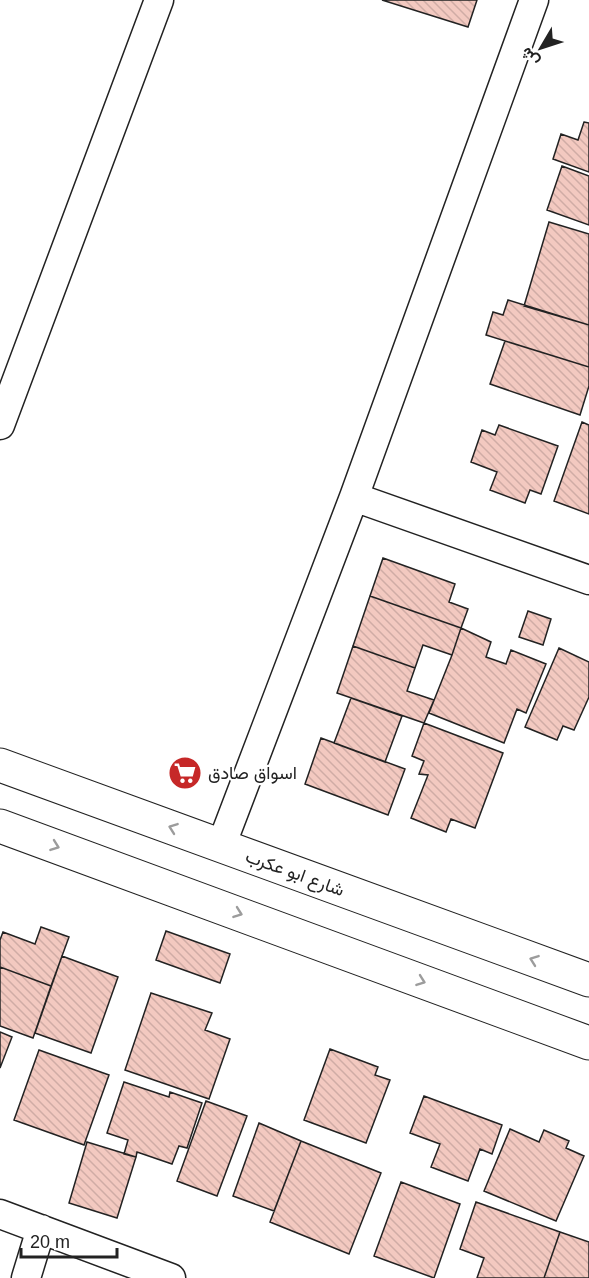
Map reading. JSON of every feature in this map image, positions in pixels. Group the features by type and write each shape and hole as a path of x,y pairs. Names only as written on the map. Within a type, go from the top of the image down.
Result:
{"street":[{"path":"0,425 8,377 159,0"},
{"path":"221,846 354,497 534,0"},
{"path":"354,497 589,580"},
{"name":"شارع ابو عكرب","path":"0,765 589,980"},
{"path":"0,826 589,1043"},
{"path":"0,1214 171,1278"},
{"path":"26,1278 41,1229"}],"building":[{"path":"382,0 477,0 468,27"},
{"path":"584,122 589,123 589,172 553,159 561,134 578,140"},
{"path":"562,166 589,176 589,225 547,210"},
{"path":"549,222 589,234 589,325 524,306"},
{"path":"508,300 589,325 589,367 486,335 493,312 503,315"},
{"path":"505,341 589,367 589,386 580,415 490,384"},
{"path":"582,422 589,425 589,514 554,501"},
{"path":"499,425 558,446 541,494 530,490 525,503 490,490 497,472 471,462 482,430 495,435"},
{"path":"383,558 455,584 449,602 468,609 461,628 370,596"},
{"path":"370,596 461,628 452,655 423,645 415,668 353,646"},
{"path":"528,611 551,619 543,645 519,637"},
{"path":"461,628 491,642 486,657 506,664 511,650 546,664 526,713 517,709 504,743 429,713"},
{"path":"353,646 415,668 407,691 434,700 424,723 337,693"},
{"path":"559,648 589,662 589,697 574,730 563,726 557,740 525,727"},
{"path":"351,698 402,716 385,762 334,743"},
{"path":"424,723 503,753 475,828 451,819 446,832 411,818 428,775 419,774 424,761 412,756"},
{"path":"321,738 405,769 388,815 305,784"},
{"path":"41,927 69,937 51,986 0,967 0,940 3,932 35,944"},
{"path":"166,931 230,954 220,983 156,960"},
{"path":"62,956 118,977 91,1053 35,1033"},
{"path":"0,967 51,986 33,1038 0,1026"},
{"path":"151,993 212,1013 205,1030 230,1039 209,1099 125,1070"},
{"path":"0,1032 12,1037 0,1068"},
{"path":"330,1049 378,1067 375,1075 390,1080 366,1143 304,1120"},
{"path":"39,1050 109,1075 84,1145 14,1120"},
{"path":"124,1082 169,1097 170,1092 202,1103 187,1148 179,1146 172,1164 137,1152 136,1157 124,1154 128,1140 107,1133"},
{"path":"424,1096 502,1125 492,1154 480,1149 468,1181 431,1167 440,1144 410,1133"},
{"path":"206,1101 247,1116 217,1196 177,1181"},
{"path":"259,1123 301,1141 274,1211 233,1196"},
{"path":"510,1129 539,1142 544,1130 569,1141 566,1148 584,1156 556,1221 484,1191"},
{"path":"301,1141 381,1173 349,1254 270,1222"},
{"path":"87,1142 136,1157 117,1218 69,1203"},
{"path":"401,1182 460,1204 434,1278 374,1256"},
{"path":"476,1202 560,1232 544,1278 477,1278 484,1258 460,1249"},
{"path":"560,1232 589,1242 589,1278 544,1278"}],"place":[{"name":"اسواق صادق","path":"185,773"}]}
